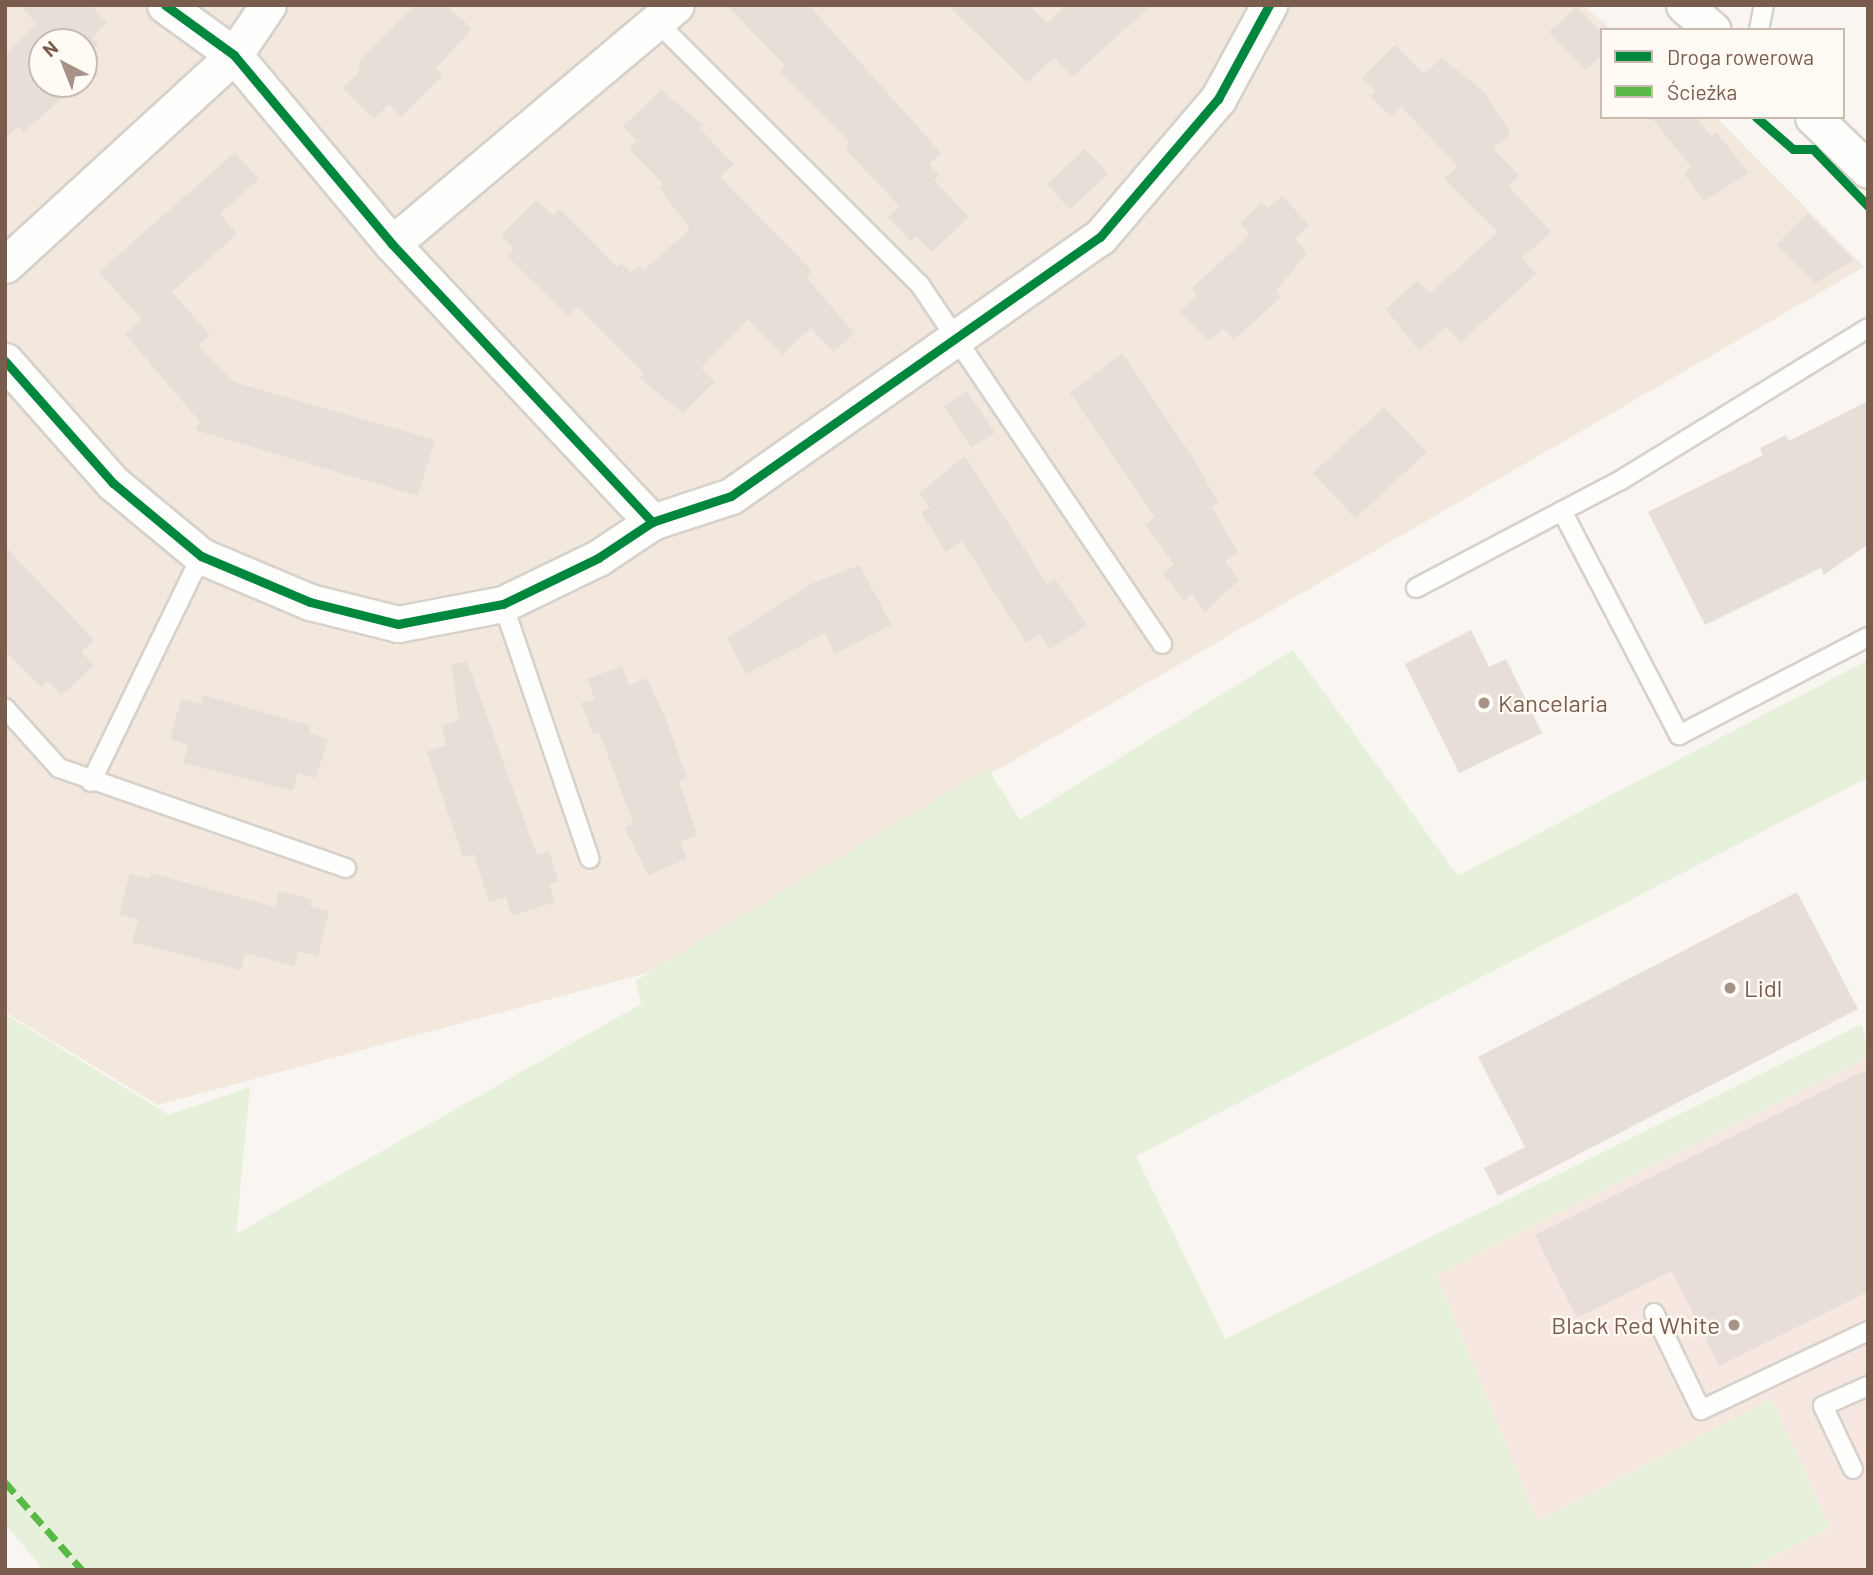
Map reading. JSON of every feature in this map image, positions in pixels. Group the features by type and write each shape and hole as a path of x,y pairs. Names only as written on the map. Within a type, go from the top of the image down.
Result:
{"street":[{"path":"165,5 234,54 392,244 652,522"},
{"path":"5,265 234,54 268,5"},
{"path":"5,361 113,483 201,556 310,602 398,624 503,604 597,558 652,522 731,496 961,339 1100,237 1218,99 1269,5"},
{"path":"1684,5 1711,28"},
{"path":"392,244 667,14"},
{"path":"1815,119 1868,170"}],"lane":[{"path":"1759,28 1764,5"},
{"path":"667,14 920,285 961,339 1162,644"},
{"path":"1416,588 1562,511 1868,328"},
{"path":"1562,511 1679,735 1868,638"},
{"path":"90,782 201,556"},
{"path":"503,604 590,859"},
{"path":"5,708 59,768 90,782 346,868"},
{"path":"1654,1313 1700,1409 1868,1331"},
{"path":"1853,1469 1824,1406 1868,1386"}],"shaded area":[{"path":"5,5 1583,5 1610,28 1600,28 1600,119 1718,119 1864,267 647,973 158,1105 5,1012"},
{"path":"1868,1057 1868,1570 1747,1570 1830,1528 1772,1399 1538,1521 1436,1275"}],"green space":[{"path":"1293,650 1458,876 1868,660 1868,777 1136,1156 1225,1339 1862,1024 1868,1057 1436,1275 1538,1521 1772,1399 1830,1528 1747,1570 44,1570 5,1524 5,1014 169,1115 250,1087 236,1234 641,1004 635,981 988,769 1020,820"}],"building":[{"path":"19,5 91,5 107,23 98,32 98,28 33,28 37,24"},
{"path":"414,5 447,5 472,29 436,68 443,75 401,117 389,104 374,119 343,88 358,73 360,61"},
{"path":"727,5 809,5 941,153 929,164 939,175 934,180 969,217 932,252 916,236 911,242 888,217 899,206 845,149 850,143 780,71 785,66"},
{"path":"947,5 1028,5 1047,23 1066,5 1152,5 1072,77 1054,58 1027,82"},
{"path":"1576,7 1600,31 1600,57 1586,70 1549,32"},
{"path":"28,33 28,98 62,98 24,132 19,126 5,139 5,55"},
{"path":"1395,45 1424,74 1442,58 1483,91 1511,133 1493,149 1519,175 1509,186 1551,232 1522,258 1536,274 1461,342 1446,327 1419,351 1386,309 1417,281 1430,293 1498,232 1444,179 1458,166 1401,107 1391,116 1370,96 1375,91 1362,78"},
{"path":"661,90 703,125 699,128 734,164 720,177 812,271 806,277 854,333 834,352 811,328 782,355 748,319 701,368 715,382 683,413 639,378 644,374 578,307 568,316 531,280 507,256 514,249 501,235 537,200 553,216 560,209 617,267 621,263 631,272 638,266 643,271 690,229 659,188 663,184 629,149 637,141 623,126"},
{"path":"1653,119 1698,119 1711,136 1716,132 1749,173 1704,201 1684,174 1691,167"},
{"path":"1085,149 1108,174 1070,209 1047,184"},
{"path":"235,152 259,179 220,214 237,234 172,292 210,335 198,345 234,382 435,440 418,496 195,430 200,422 125,334 141,319 99,272"},
{"path":"1282,196 1309,225 1295,239 1307,253 1276,291 1281,297 1234,340 1223,329 1209,341 1179,312 1197,296 1192,288 1250,235 1240,223 1261,203 1268,208"},
{"path":"1808,213 1854,260 1815,283 1776,245"},
{"path":"1122,353 1196,462 1218,503 1212,508 1238,552 1225,562 1239,580 1205,612 1192,594 1184,601 1163,573 1174,564 1145,525 1155,517 1070,393"},
{"path":"967,391 995,432 972,448 944,407"},
{"path":"1868,401 1868,544 1824,575 1821,568 1705,625 1648,512 1763,455 1760,448 1786,435 1789,441"},
{"path":"1384,407 1426,452 1355,518 1313,473"},
{"path":"965,456 1047,584 1055,579 1087,625 1050,649 1040,634 1026,643 962,541 946,552 921,513 930,508 919,493"},
{"path":"5,546 94,640 81,652 94,665 61,696 47,681 41,687 5,651"},
{"path":"860,565 891,625 835,654 825,633 746,674 727,638 811,584"},
{"path":"1471,630 1489,667 1506,659 1542,733 1459,773 1405,664"},
{"path":"467,661 537,855 549,851 558,881 549,884 555,902 512,916 506,897 489,902 474,854 463,857 427,752 446,745 441,726 459,720 451,665"},
{"path":"622,666 629,685 647,678 667,722 687,778 679,781 697,835 680,842 687,859 648,875 624,827 633,823 599,732 593,734 581,703 595,699 587,679"},
{"path":"203,695 311,726 309,733 328,739 316,778 298,773 293,791 183,763 188,745 170,739 181,699 201,704"},
{"path":"151,873 275,907 279,891 312,899 310,906 329,911 318,956 298,951 294,966 245,953 241,970 132,942 138,920 119,914 130,874 150,879"},
{"path":"1797,892 1858,1009 1498,1196 1484,1168 1525,1147 1478,1057"},
{"path":"1868,1069 1868,1292 1719,1366 1672,1271 1577,1318 1535,1235"}],"marked path":[{"path":"5,1482 82,1570"}],"cycle path":[{"path":"165,5 234,55 392,244 652,522"},
{"path":"5,361 113,483 201,556 310,602 398,624 503,604 598,558 652,522 731,496 1100,237 1218,99 1269,5"},
{"path":"1758,119 1793,149 1813,149 1868,206"}],"place":[{"name":"Kancelaria","path":"1484,703"},
{"name":"Lidl","path":"1730,988"},
{"name":"Black Red White","path":"1734,1325"}]}
